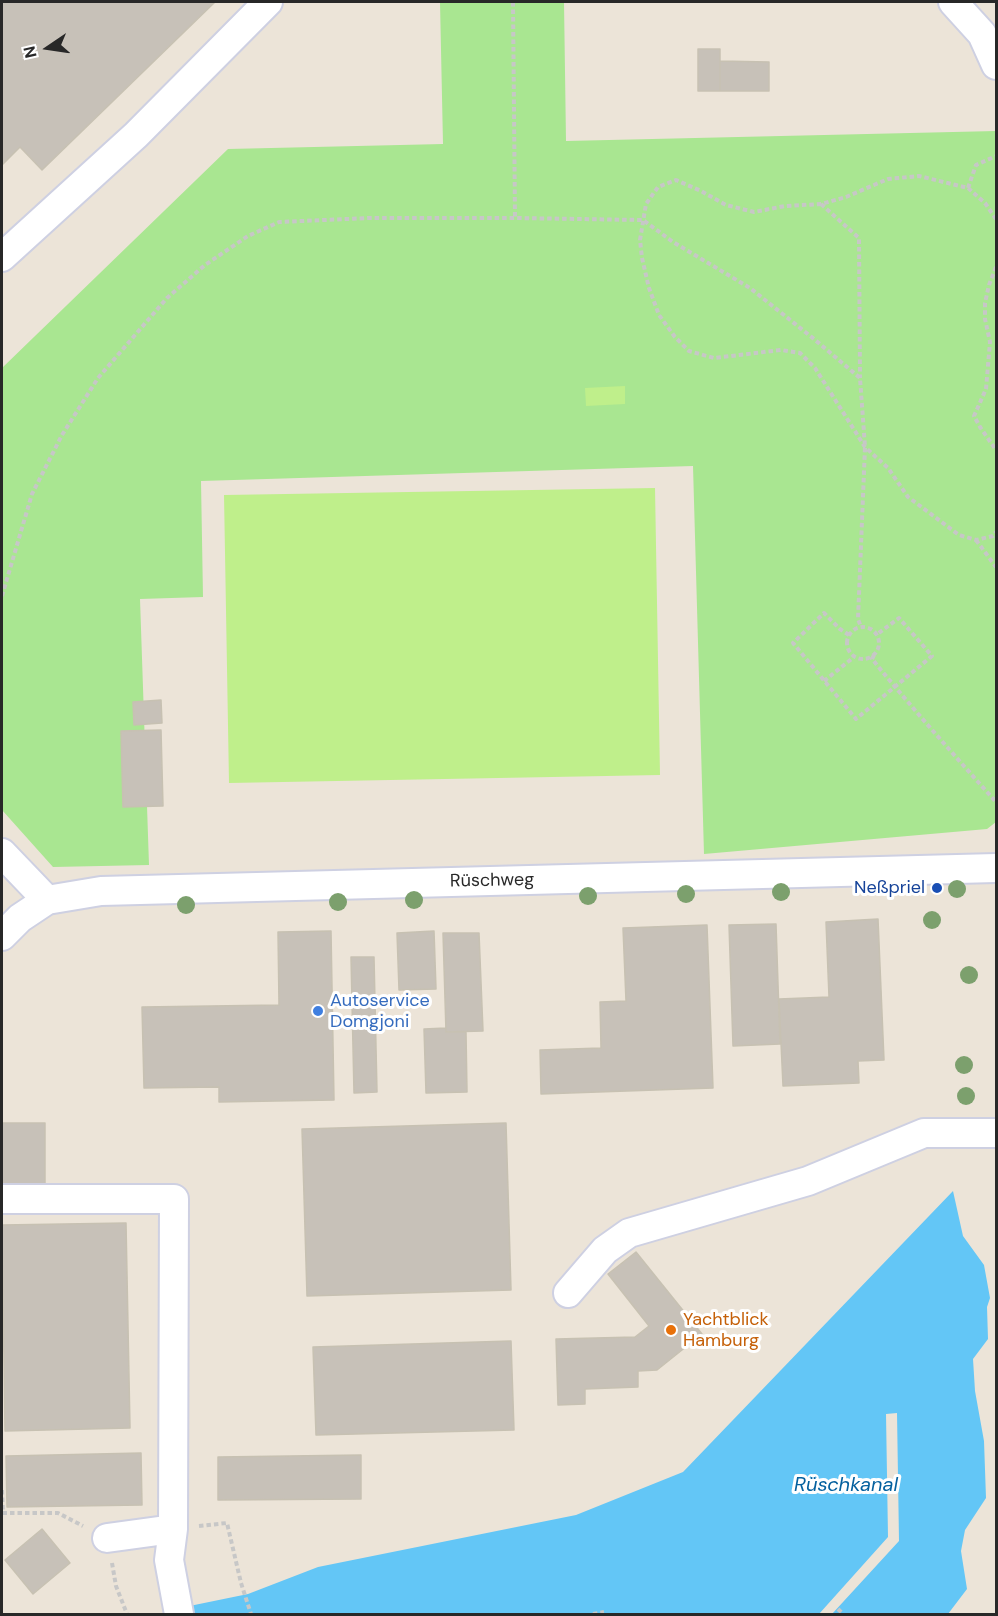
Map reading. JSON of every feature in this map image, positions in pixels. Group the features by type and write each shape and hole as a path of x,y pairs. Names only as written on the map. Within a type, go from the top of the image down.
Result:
{"street":[{"path":"2,257 136,135 268,2"},
{"path":"953,2 981,34 996,65"},
{"path":"2,853 47,900"},
{"name":"Rüschweg","path":"2,936 20,918 47,900 101,891 996,868"},
{"path":"568,1293 605,1250 629,1233 808,1181 924,1133 996,1133"},
{"path":"2,1199 174,1199 173,1529 169,1560 179,1614"},
{"path":"107,1538 173,1529"}],"path":[{"path":"513,2 515,218"},
{"path":"968,188 976,165 996,156"},
{"path":"996,219 985,203 968,188 919,176 888,179 846,197 821,204 784,206 754,212 726,205 701,190 676,180 658,187 646,204 640,240 649,288 659,315 689,351 714,358 781,350 800,353 815,368 865,447 888,468 908,497 959,535 976,540 993,536 996,532"},
{"path":"821,204 859,238 860,378 865,447 858,619 861,627"},
{"path":"2,596 32,494 62,435 99,378 167,298 205,265 249,236 279,222 369,218 643,220 673,242 750,288 860,378"},
{"path":"996,267 985,303 985,318 990,342 986,389 974,416 996,450"},
{"path":"976,540 996,567"},
{"path":"849,635 824,613 793,643 856,719 932,656 899,618 876,635"},
{"path":"874,655 867,659 859,659 848,651 846,645 849,635 856,628 869,628 876,635 879,645 874,655 872,658 996,802"},
{"path":"824,681 854,657"},
{"path":"2,1490 3,1512 57,1513 107,1538 116,1586 127,1614"},
{"path":"173,1529 226,1523 251,1614"},
{"path":"837,1609 843,1614"},
{"path":"593,1614 604,1612"}],"green space":[{"path":"440,2 564,2 566,141 996,131 996,822 987,829 704,854 693,466 201,481 203,597 140,599 149,865 53,867 2,810 2,368 228,149 443,144"},
{"path":"625,386 625,404 586,406 585,388"},
{"path":"655,488 660,775 229,783 224,495"}],"water":[{"name":"Rüschkanal","path":"953,1191 963,1236 984,1265 990,1298 987,1307 988,1339 973,1359 975,1391 984,1441 986,1498 965,1530 961,1551 967,1589 948,1614 164,1614 170,1610 248,1594 318,1567 576,1515 683,1472"}],"pier":[{"path":"897,1413 899,1541 832,1614 819,1614 888,1537 886,1414"}],"building":[{"path":"2,2 215,2 42,170 20,147 2,165"},
{"path":"698,49 720,49 720,91 698,91"},
{"path":"720,61 769,62 769,91 720,91"},
{"path":"161,700 162,723 134,725 133,702"},
{"path":"161,730 163,806 123,807 121,731"},
{"path":"878,919 884,1060 858,1061 859,1083 783,1086 779,999 829,997 826,922"},
{"path":"776,924 780,1044 733,1046 729,925"},
{"path":"707,925 713,1088 541,1094 540,1050 601,1048 600,1002 626,1001 623,928"},
{"path":"331,931 334,1100 219,1102 219,1087 144,1088 142,1007 279,1005 278,932"},
{"path":"434,931 436,989 399,990 397,933"},
{"path":"443,933 479,933 483,1031 446,1032"},
{"path":"351,957 374,957 377,1092 354,1093"},
{"path":"446,1028 446,1032 466,1032 467,1092 426,1093 424,1029"},
{"path":"2,1123 45,1123 45,1186 2,1186"},
{"path":"506,1123 511,1290 307,1296 302,1129"},
{"path":"126,1223 130,1428 5,1431 2,1225"},
{"name":"Yachtblick Hamburg","path":"636,1252 702,1334 657,1370 638,1371 638,1387 585,1389 585,1404 558,1405 556,1339 635,1337 649,1326 608,1274"},
{"path":"511,1341 514,1430 316,1435 313,1347"},
{"path":"141,1453 142,1505 7,1507 6,1456"},
{"path":"361,1455 361,1499 218,1500 218,1457"},
{"path":"42,1529 70,1563 33,1594 5,1560"}],"place":[{"name":"Neßpriel","path":"937,888"},
{"name":"Autoservice Domgjoni","path":"318,1011"},
{"name":"Yachtblick Hamburg","path":"671,1330"}]}
